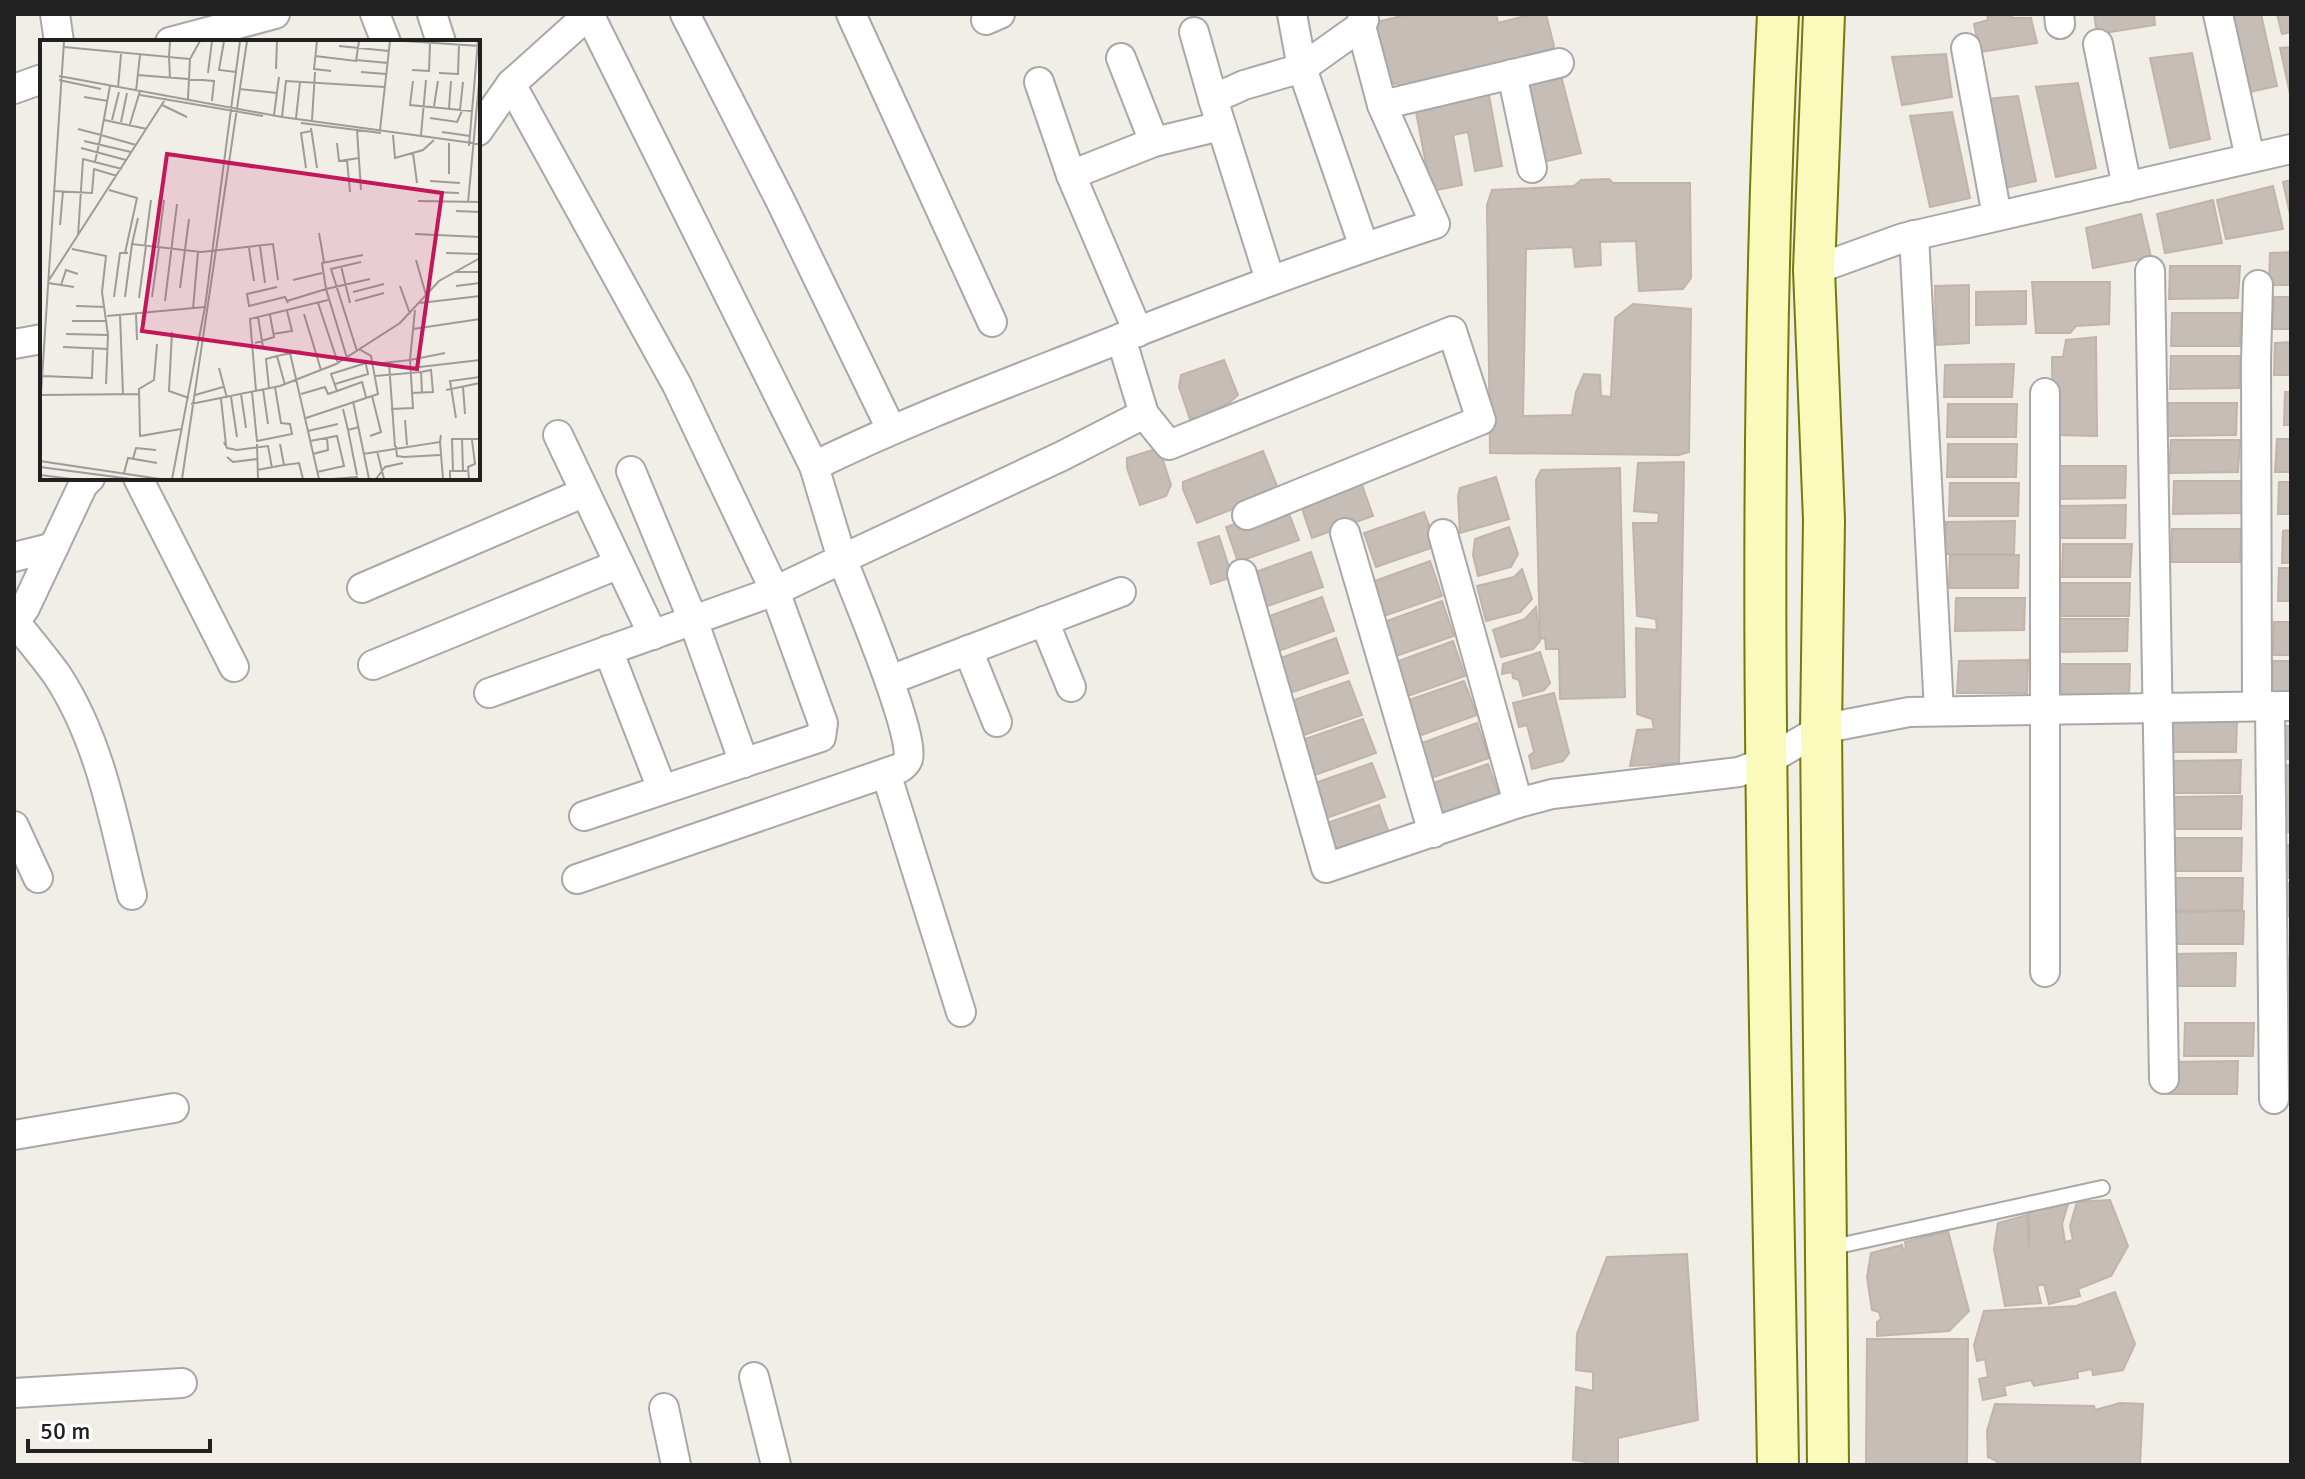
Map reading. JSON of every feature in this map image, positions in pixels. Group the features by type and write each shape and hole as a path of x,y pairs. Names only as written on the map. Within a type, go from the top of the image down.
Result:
{"street":[{"path":"55,14 59,40"},
{"path":"176,40 238,19 275,14"},
{"path":"375,14 385,40"},
{"path":"432,14 440,40"},
{"path":"480,127 497,91 589,14 814,466 842,559 890,680 909,756 907,763 900,768 577,879"},
{"path":"685,14 891,429"},
{"path":"851,14 992,322"},
{"path":"1292,14 1302,68 1364,247"},
{"path":"1778,14 1771,170 1765,762 1778,1465"},
{"path":"1824,14 1814,270 1824,520 1821,729 1828,1465"},
{"path":"2218,14 2250,158"},
{"path":"814,466 891,429 1270,280 1435,224 1382,105 1368,18 1302,68 1244,85 1217,112 1154,142 1071,175"},
{"path":"1194,32 1270,280"},
{"path":"2098,44 2127,187"},
{"path":"1966,48 1997,216"},
{"path":"1121,58 1154,142"},
{"path":"1382,105 1559,63"},
{"path":"1512,74 1532,168"},
{"path":"14,89 40,80"},
{"path":"1039,82 1130,335 1144,414 1169,445 1452,331 1481,420 1247,515"},
{"path":"497,91 671,373 775,591 823,723 821,737 584,816"},
{"path":"1814,270 1914,235 2291,149"},
{"path":"1914,235 1939,711"},
{"path":"2150,271 2164,1079"},
{"path":"2258,285 2256,362 2273,706 2274,1099"},
{"path":"14,344 40,339"},
{"path":"2045,393 2045,972"},
{"path":"489,693 775,591 1062,456 1144,414"},
{"path":"558,435 653,635"},
{"path":"631,471 693,620 744,763"},
{"path":"85,480 25,608 14,622 56,674 76,710 109,799 132,895"},
{"path":"139,480 234,667"},
{"path":"362,588 585,492"},
{"path":"1345,533 1433,833"},
{"path":"1443,534 1518,803"},
{"path":"14,557 54,547"},
{"path":"373,665 619,564"},
{"path":"1242,574 1326,868 1552,794 1739,772 1765,762 1821,729 1909,712 2273,706"},
{"path":"890,680 1121,592"},
{"path":"1044,621 1071,687"},
{"path":"608,650 662,789"},
{"path":"968,650 997,722"},
{"path":"886,773 961,1012"},
{"path":"14,826 38,878"},
{"path":"14,1135 174,1108"},
{"path":"754,1377 776,1465"},
{"path":"14,1393 182,1383"},
{"path":"664,1408 676,1465"}],"lane":[{"path":"1826,1248 2102,1188"}],"building":[{"path":"1410,14 1496,14 1498,23 1546,14 1554,46 1549,54 1401,92 1398,83 1390,85 1375,27 1381,21"},
{"path":"1987,14 2031,18 2037,43 1980,52 1974,24 1988,20"},
{"path":"2094,14 2154,14 2155,25 2097,34"},
{"path":"2218,14 2261,14 2277,86 2236,95"},
{"path":"2277,14 2291,14 2291,32 2282,34"},
{"path":"2291,47 2291,98 2280,48"},
{"path":"2192,53 2210,139 2170,148 2150,58"},
{"path":"1946,54 1952,97 1902,105 1892,57"},
{"path":"1560,72 1581,153 1539,163 1519,82"},
{"path":"2078,83 2096,168 2056,177 2036,87"},
{"path":"1488,90 1502,166 1475,171 1468,132 1453,135 1462,185 1431,191 1416,112 1429,101"},
{"path":"2018,96 2036,181 1996,190 1976,100"},
{"path":"1952,112 1970,198 1930,207 1910,116"},
{"path":"1609,179 1613,183 1690,183 1691,278 1683,289 1639,291 1636,241 1600,242 1601,265 1575,267 1573,247 1526,249 1523,416 1572,415 1576,392 1584,374 1600,375 1601,396 1611,397 1615,318 1633,304 1691,309 1689,452 1679,455 1490,453 1487,205 1492,190 1574,186 1581,180"},
{"path":"2291,180 2291,219 2283,182"},
{"path":"2273,186 2283,229 2226,239 2217,200"},
{"path":"2213,200 2222,243 2165,253 2157,214"},
{"path":"2141,214 2151,257 2093,268 2086,228"},
{"path":"2291,252 2291,285 2269,285 2270,253"},
{"path":"2170,266 2240,266 2238,298 2169,299"},
{"path":"2032,282 2110,282 2109,324 2076,326 2070,333 2036,333"},
{"path":"1969,285 1969,343 1936,345 1935,286"},
{"path":"2026,291 2026,324 1976,325 1976,292"},
{"path":"2274,297 2291,297 2291,329 2272,329"},
{"path":"2172,313 2241,313 2240,346 2171,346"},
{"path":"2096,337 2097,436 2053,435 2052,357 2063,357 2066,340"},
{"path":"2291,342 2291,375 2274,375 2275,343"},
{"path":"2171,356 2240,356 2239,388 2170,389"},
{"path":"1224,360 1238,395 1209,412 1210,418 1202,422 1196,418 1190,419 1179,387 1181,375"},
{"path":"2014,364 2012,397 1944,397 1945,365"},
{"path":"2285,392 2291,392 2291,425 2284,425"},
{"path":"2168,403 2237,403 2236,435 2167,436"},
{"path":"1948,404 2017,404 2016,437 1947,437"},
{"path":"2277,439 2291,439 2291,472 2275,472"},
{"path":"2171,440 2240,440 2238,472 2169,473"},
{"path":"1948,444 2017,444 2016,477 1947,477"},
{"path":"1159,448 1171,485 1166,496 1140,505 1127,468 1127,458"},
{"path":"1263,451 1279,491 1197,523 1183,482"},
{"path":"1684,462 1679,763 1630,766 1637,730 1654,729 1652,719 1637,714 1636,628 1657,630 1656,619 1637,616 1633,523 1658,523 1659,513 1634,511 1638,463"},
{"path":"2057,466 2126,466 2125,498 2056,499"},
{"path":"1620,468 1625,697 1560,699 1559,649 1546,649 1545,638 1540,639 1536,480 1541,470"},
{"path":"1496,477 1509,519 1460,533 1460,488"},
{"path":"2174,481 2243,481 2242,513 2173,514"},
{"path":"1361,482 1373,516 1312,538 1300,503"},
{"path":"2279,482 2291,482 2291,514 2278,514"},
{"path":"1950,483 2019,483 2018,516 1949,516"},
{"path":"2126,505 2125,538 2056,538 2057,506"},
{"path":"1286,506 1299,540 1238,562 1226,527"},
{"path":"1424,512 1437,546 1376,567 1364,533"},
{"path":"2015,521 2014,554 1945,554 1946,522"},
{"path":"1509,527 1518,554 1511,567 1478,576 1473,555 1475,539"},
{"path":"2172,529 2241,529 2240,562 2171,562"},
{"path":"2291,530 2291,563 2282,563 2283,531"},
{"path":"1219,536 1232,577 1211,584 1198,543"},
{"path":"2063,544 2132,544 2130,577 2062,577"},
{"path":"1311,552 1323,587 1262,608 1250,574"},
{"path":"1950,555 2019,555 2018,588 1949,588"},
{"path":"1430,561 1442,596 1381,617 1369,583"},
{"path":"2279,568 2291,568 2291,601 2278,601"},
{"path":"1522,569 1532,599 1520,612 1486,621 1477,586 1514,577"},
{"path":"2061,583 2130,583 2129,616 2060,616"},
{"path":"1322,597 1334,631 1273,653 1261,619"},
{"path":"1956,598 2025,598 2024,630 1955,631"},
{"path":"1442,601 1454,636 1393,657 1381,623"},
{"path":"1536,607 1540,641 1533,649 1501,657 1493,630 1525,619"},
{"path":"2059,619 2128,619 2127,651 2058,652"},
{"path":"2274,622 2291,622 2291,655 2273,655"},
{"path":"1336,638 1348,673 1287,694 1275,660"},
{"path":"1453,641 1465,676 1405,697 1393,663"},
{"path":"1540,652 1550,683 1544,690 1523,696 1519,680 1513,678 1512,672 1502,674 1503,664"},
{"path":"2028,660 2027,693 1957,693 1959,661"},
{"path":"2273,661 2291,661 2291,694 2272,694"},
{"path":"2061,664 2130,664 2129,697 2060,697"},
{"path":"1349,681 1362,715 1301,736 1288,702"},
{"path":"1464,681 1477,715 1416,737 1403,702"},
{"path":"1554,693 1569,753 1563,761 1532,769 1529,756 1534,752 1527,725 1519,727 1513,703"},
{"path":"1363,719 1376,753 1315,775 1302,740"},
{"path":"2168,719 2237,719 2236,752 2167,752"},
{"path":"1477,723 1489,758 1428,779 1416,745"},
{"path":"2284,726 2291,726 2291,759 2283,759"},
{"path":"2241,760 2240,793 2170,793 2171,761"},
{"path":"1372,763 1385,797 1324,819 1312,784"},
{"path":"1488,764 1500,798 1439,819 1427,785"},
{"path":"2291,765 2291,798 2278,798 2279,766"},
{"path":"2242,796 2241,829 2172,829 2173,797"},
{"path":"2284,800 2291,800 2291,832 2282,832"},
{"path":"1379,805 1391,839 1330,861 1318,826"},
{"path":"2173,838 2242,838 2241,871 2172,871"},
{"path":"2282,845 2291,845 2291,878 2281,878"},
{"path":"2174,878 2243,878 2242,910 2173,911"},
{"path":"2285,883 2291,883 2291,916 2284,916"},
{"path":"2244,911 2243,944 2174,944 2175,912"},
{"path":"2236,953 2235,986 2166,986 2167,954"},
{"path":"2286,957 2291,957 2291,989 2285,989"},
{"path":"2185,1023 2254,1023 2253,1056 2184,1056"},
{"path":"2287,1031 2291,1031 2291,1064 2286,1064"},
{"path":"2238,1061 2237,1094 2168,1094 2169,1062"},
{"path":"2110,1200 2128,1246 2111,1276 2078,1289 2080,1296 2049,1304 2044,1284 2037,1286 2041,1303 2005,1306 1994,1249 1998,1223 2027,1215 2029,1248 2029,1212 2069,1201 2062,1224 2065,1242 2073,1240 2070,1226 2077,1202"},
{"path":"1948,1231 1969,1311 1949,1331 1877,1336 1877,1322 1881,1319 1879,1312 1872,1310 1867,1277 1871,1253 1902,1245 1903,1250 1906,1249 1905,1242"},
{"path":"1687,1254 1698,1420 1618,1438 1618,1465 1587,1465 1586,1462 1573,1460 1576,1387 1593,1391 1593,1372 1576,1370 1577,1334 1607,1257"},
{"path":"2115,1292 2135,1344 2123,1370 2093,1375 2092,1369 2077,1372 2078,1378 2034,1386 2031,1380 2004,1386 2006,1395 1983,1400 1979,1379 1988,1377 1985,1359 1977,1361 1974,1345 1984,1311 2076,1306"},
{"path":"1867,1339 1968,1339 1967,1465 1866,1465"},
{"path":"2120,1403 2143,1404 2140,1465 1996,1465 1997,1461 1988,1457 1987,1431 1995,1404 2094,1406 2095,1410"}]}
